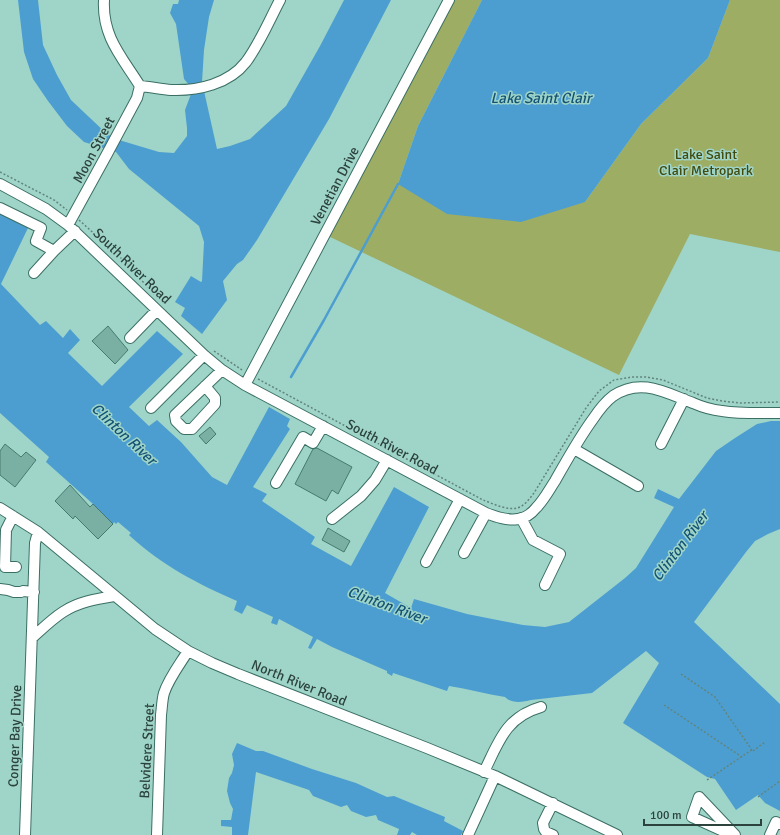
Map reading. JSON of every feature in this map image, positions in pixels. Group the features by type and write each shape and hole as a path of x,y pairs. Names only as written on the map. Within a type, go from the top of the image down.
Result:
{"street":[{"path":"104,0 108,33 140,86 171,90 188,90 206,86 218,83 232,75 245,63 253,52 280,0"},
{"name":"Venetian Drive","path":"245,385 449,0"},
{"name":"Moon Street","path":"34,273 54,252 72,228 74,215 137,98 140,86"},
{"name":"South River Road","path":"0,184 46,209 72,228 204,356 245,385 486,513 501,518 521,518"},
{"path":"0,208 41,228 36,241 54,252"},
{"path":"130,338 157,310"},
{"path":"151,408 204,356"},
{"path":"205,386 222,370"},
{"path":"545,585 560,554 533,540 521,518 532,512 543,500 587,426 600,408 611,397 631,388 649,387 694,404 723,411 740,413 780,413"},
{"path":"661,444 684,399"},
{"path":"276,483 303,437 313,443 323,426"},
{"path":"574,449 638,486"},
{"path":"332,519 361,496 375,480 387,460"},
{"path":"426,562 460,499"},
{"name":"North River Road","path":"0,508 38,532 155,629 188,651 238,674 495,776 617,835"},
{"path":"464,553 486,513"},
{"path":"13,516 6,530 5,567 16,567"},
{"name":"Conger Bay Drive","path":"25,835 32,638 28,592 38,532"},
{"path":"4,589 14,592 28,592"},
{"path":"32,638 63,611 86,601 114,596"},
{"name":"Belvidere Street","path":"157,835 162,703 164,693 170,680 188,651"},
{"path":"484,772 508,727 524,713 541,707"},
{"path":"468,835 495,776"},
{"path":"732,835 692,817 699,797 735,835"},
{"path":"553,803 543,823 546,832 553,835"},
{"path":"770,835 776,822 780,824"}],"path":[{"path":"0,172 54,200 74,215 120,257 157,297"},
{"path":"213,350 265,384 483,500 500,507 520,507 527,502 586,408 599,391 614,380 632,377 646,377 663,380 707,398 722,401 740,403 780,402"},
{"path":"680,674 715,697 752,750 749,752"},
{"path":"664,705 742,756"},
{"path":"707,780 742,756 766,742"},
{"path":"758,797 780,781"}],"green space":[{"name":"Lake Saint Clair Metropark","path":"452,0 482,0 418,126 398,184 585,202 641,124 708,58 730,0 780,0 780,252 690,234 619,375 328,236"}],"water":[{"path":"18,0 38,0 43,45 71,100 107,134 119,140 159,152 174,153 187,136 185,110 191,94 190,86 184,79 176,24 170,13 173,4 178,4 179,0 214,0 209,17 204,50 202,82 217,149 250,139 286,106 344,0 391,0 329,119 257,240 243,260 237,264 223,281 227,300 202,334 181,316 185,308 175,302 191,276 201,282 202,281 204,242 199,226 129,169 116,152 84,142 67,126 33,79 24,52"},
{"name":"Lake Saint Clair","path":"482,0 730,0 708,58 641,124 585,202 521,222 447,214 398,184 418,126"},
{"name":"Clinton River","path":"0,213 28,228 1,284 40,325 46,321 63,338 70,329 80,340 68,353 102,386 157,331 183,354 129,407 149,426 157,420 181,442 212,477 227,485 269,407 290,419 287,426 290,429 253,487 267,494 262,501 315,537 311,544 351,566 394,487 429,507 385,593 411,608 414,599 467,614 523,625 545,627 569,622 636,568 674,507 654,498 658,489 679,499 716,451 757,424 780,421 780,529 755,541 694,622 780,704 780,811 765,803 758,795 736,810 715,779 707,777 623,723 659,663 646,651 592,693 517,702 510,701 505,697 449,686 447,691 393,673 392,676 387,673 387,671 317,639 311,649 308,648 313,637 279,619 277,625 271,623 273,617 247,605 242,614 234,610 237,601 208,588 181,573 142,547 129,535 131,533 118,522 116,524 114,522 113,524 103,516 93,504 46,462 49,457 0,413"},
{"path":"237,743 256,751 263,751 356,783 387,797 394,796 445,817 444,821 463,831 461,835 417,835 412,832 410,835 397,835 399,829 378,820 376,815 366,817 351,811 347,805 341,807 313,796 309,790 256,772 248,835 232,835 232,827 221,826 221,820 231,820 233,809 227,791 229,778 234,765 232,754"}],"building":[{"path":"108,326 128,350 115,364 92,341"},
{"path":"210,427 216,434 206,444 199,436"},
{"path":"5,444 21,457 26,452 36,460 15,487 0,475 0,451"},
{"path":"317,448 352,467 338,494 332,490 326,501 295,484 313,449"},
{"path":"70,485 90,507 93,504 113,524 98,539 75,516 73,519 55,501"},
{"path":"328,528 350,541 344,552 322,540"}],"waterway":[{"path":"291,377 324,320 398,184"}]}
